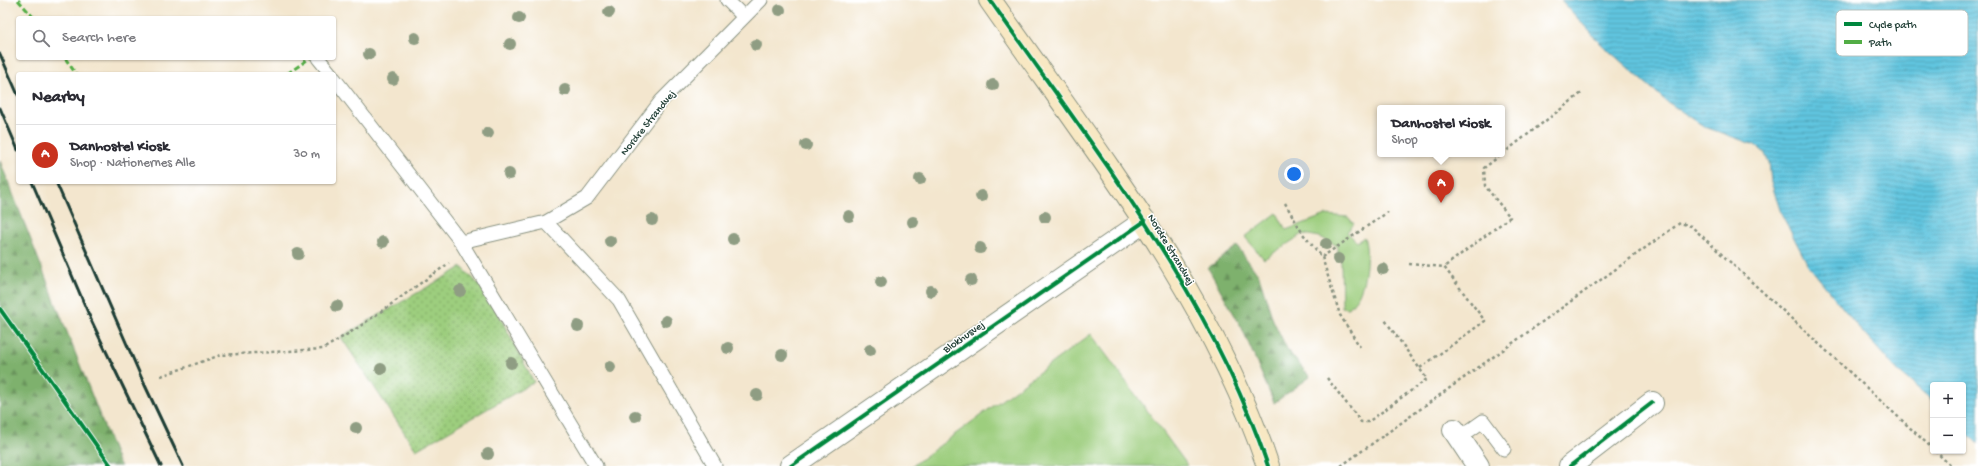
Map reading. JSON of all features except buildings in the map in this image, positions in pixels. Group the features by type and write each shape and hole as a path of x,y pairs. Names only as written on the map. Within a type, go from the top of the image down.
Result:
{"main road":[{"name":"Nordre Strandvej","path":"990,0 1145,221 1215,340 1256,430 1268,466"}],"street":[{"name":"Blokhusvej","path":"791,466 1145,221"},
{"path":"1570,466 1652,403"},
{"path":"1456,434 1478,466"}],"lane":[{"path":"728,0 744,17"},
{"name":"Nordre Strandvej","path":"461,242 546,222 587,198 661,101 761,0"},
{"path":"320,60 329,72"},
{"path":"336,81 461,242 596,466"},
{"path":"546,222 619,300 715,466"},
{"path":"1456,434 1484,421 1504,449"}],"path":[{"path":"1505,152 1583,92"},
{"path":"1409,264 1444,267 1510,217 1485,186 1484,168 1498,157"},
{"path":"1285,203 1303,234 1322,257 1340,315 1360,347"},
{"path":"1322,257 1388,212"},
{"path":"1341,466 1680,223 1691,226 1930,446"},
{"path":"161,376 221,354 322,349 358,327 450,262 461,242"},
{"path":"1420,368 1485,321 1444,267"},
{"path":"1327,378 1361,422 1368,422 1427,379 1385,320"},
{"path":"1938,454 1951,466"}],"green space":[{"path":"0,161 118,462 121,466 0,466"},
{"path":"1277,213 1286,230 1326,215 1348,217 1354,224 1347,232 1357,242 1364,237 1367,257 1364,280 1359,294 1349,308 1342,307 1341,262 1336,245 1320,237 1303,234 1264,259 1245,237"},
{"path":"1237,246 1259,276 1273,320 1288,351 1310,377 1274,403 1242,328 1208,268"},
{"path":"462,267 488,294 534,382 416,450 341,337"},
{"path":"1091,334 1188,466 912,466"}],"water":[{"path":"1561,0 1978,0 1978,444 1966,432 1966,382 1930,382 1930,398 1901,374 1863,333 1808,265 1781,213 1771,182 1769,162 1764,152 1755,145 1705,127 1666,101 1600,43"}],"railway":[{"path":"0,54 16,90"},
{"path":"0,108 16,145"},
{"path":"33,184 92,322 161,466"},
{"path":"57,184 142,379 183,466"}],"marked path":[{"path":"18,0 32,16"},
{"path":"66,60 75,72"},
{"path":"290,72 307,60"}],"cycle path":[{"path":"990,0 1108,167 1182,282 1215,341 1244,402 1268,466"},
{"path":"791,466 1145,221"},
{"path":"0,309 111,466"},
{"path":"1570,466 1652,403"}],"place":[{"name":"Danhostel Kiosk","path":"1441,203"}]}
